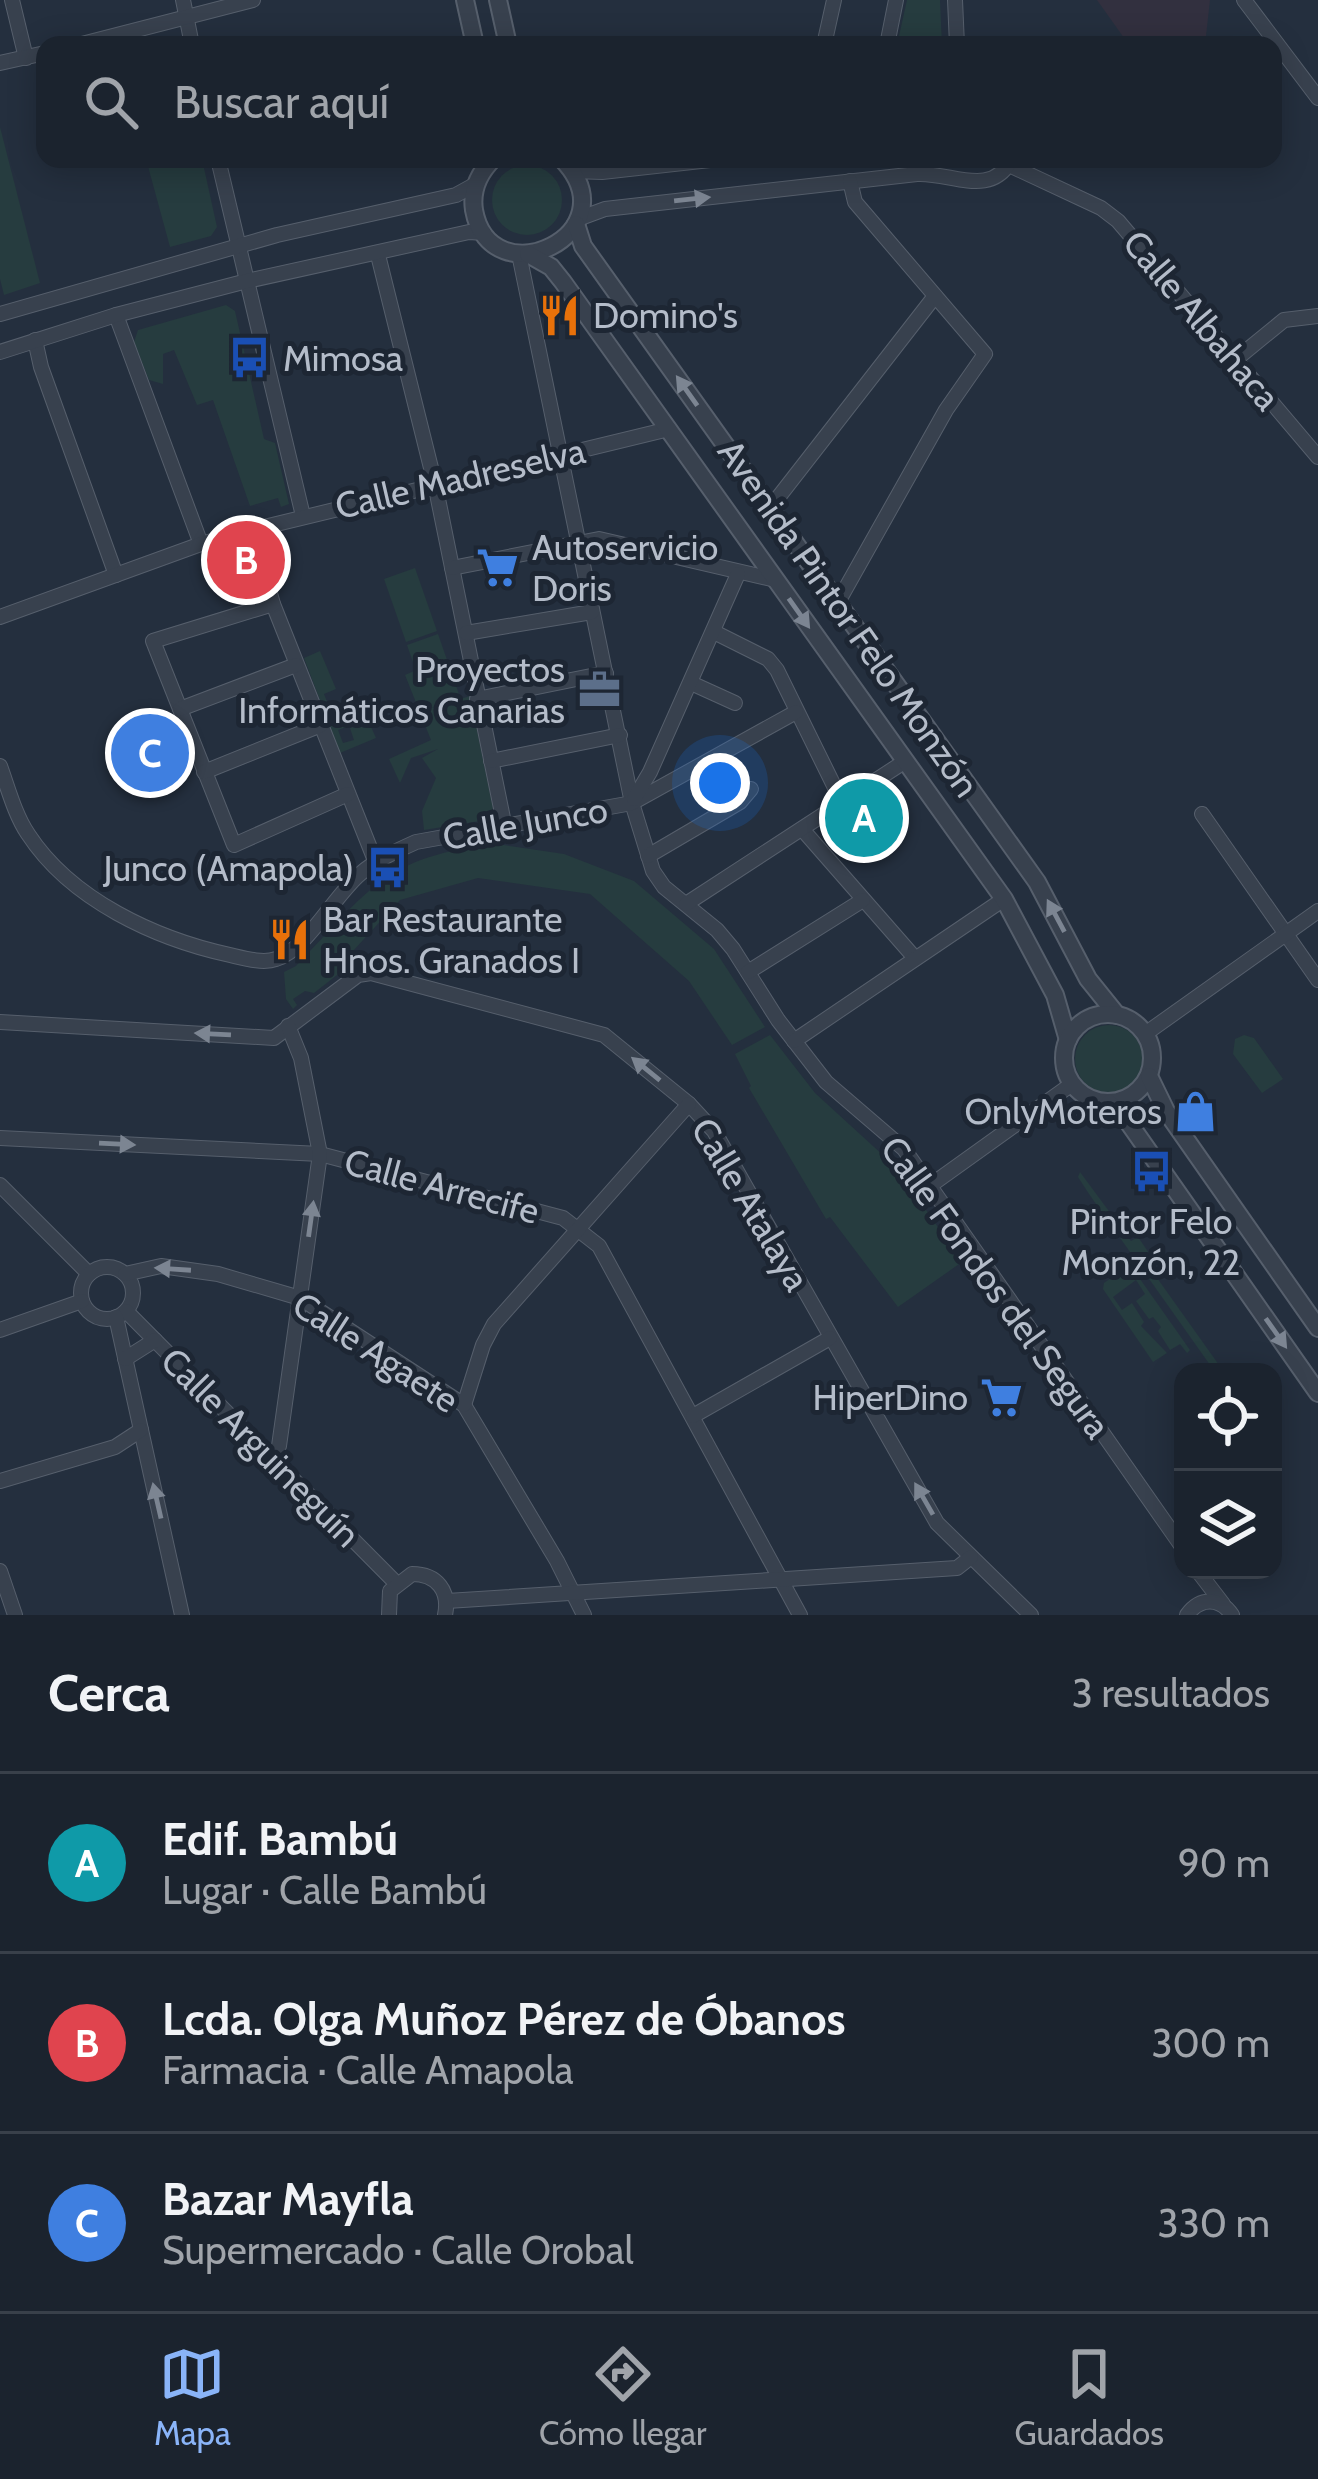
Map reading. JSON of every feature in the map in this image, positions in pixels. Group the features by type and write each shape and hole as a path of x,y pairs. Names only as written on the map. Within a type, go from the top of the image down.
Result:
{"street":[{"path":"12,0 26,58"},
{"path":"184,0 190,36"},
{"path":"113,36 253,0"},
{"path":"465,0 473,36"},
{"path":"498,0 506,36"},
{"path":"826,36 834,0"},
{"path":"888,36 896,0"},
{"path":"955,0 957,36"},
{"path":"1244,0 1271,36"},
{"path":"1282,50 1318,98"},
{"path":"0,63 36,55"},
{"path":"220,168 303,516"},
{"path":"0,314 238,246 456,195 476,184 487,168"},
{"path":"568,168 581,194 577,221"},
{"path":"582,168 602,172 638,168"},
{"path":"950,168 957,177"},
{"path":"751,789 740,802 648,856 632,803 576,542 523,254 556,246 577,221 605,209 934,173 980,183 991,181 1005,168"},
{"name":"Calle Albahaca","path":"1023,168 1118,221 1318,458"},
{"path":"838,602 946,410 985,354 855,202 850,181"},
{"path":"0,352 247,281 469,232 484,233 475,214 476,184"},
{"name":"Avenida Pintor Felo Monzón","path":"577,221 583,246 1036,882 1088,979 1117,1015"},
{"name":"Avenida Pintor Felo Monzón","path":"484,233 506,250 551,267 563,282 1004,899 1054,995 1068,1040"},
{"path":"378,254 435,484 505,828"},
{"path":"770,508 935,296"},
{"path":"116,315 201,544"},
{"path":"1235,360 1284,320 1318,316"},
{"path":"35,340 116,575"},
{"name":"Calle Madreselva","path":"0,617 201,544 668,429"},
{"path":"252,530 273,604 376,862"},
{"path":"452,568 599,538 776,580"},
{"path":"722,567 735,567 750,543"},
{"path":"632,803 738,574"},
{"path":"273,604 153,641 204,772 234,844 348,794"},
{"path":"466,633 592,612"},
{"path":"713,632 768,659 842,802"},
{"path":"180,710 296,664"},
{"path":"477,699 606,673"},
{"path":"691,682 735,703"},
{"name":"Calle Junco","path":"0,766 27,834 55,865 108,907 185,943 274,960 294,947 359,874 416,842 632,803 796,712"},
{"path":"204,772 321,725"},
{"path":"491,761 620,735"},
{"path":"686,904 904,762"},
{"path":"1202,814 1318,980"},
{"path":"802,829 914,957"},
{"name":"Calle Fondos del Segura","path":"648,856 664,887 717,931 826,1082 904,1149 1174,1534"},
{"path":"794,1040 1004,899"},
{"path":"748,971 863,900"},
{"path":"1145,1034 1318,911"},
{"name":"Calle Atalaya","path":"4,1026 274,1037 358,975 371,973 604,1035 689,1104 714,1131 937,1522 1031,1615"},
{"path":"1117,1015 1128,1018 1145,1034 1153,1062 1149,1076 1133,1096 1109,1103 1095,1101 1072,1084 1064,1063 1068,1040 1088,1019 1117,1015"},
{"path":"272,1458 279,1446 320,1154 301,1058 287,1026"},
{"path":"1149,1076 1166,1111 1318,1328"},
{"path":"931,1185 1072,1084"},
{"path":"1109,1103 1126,1119 1318,1394"},
{"path":"464,1405 494,1324 689,1104"},
{"name":"Calle Arrecife","path":"0,1138 320,1154 563,1218 599,1246 800,1615"},
{"path":"0,1185 89,1274"},
{"name":"Calle Agaete","path":"125,1274 161,1266 218,1274 300,1298 464,1405 584,1615"},
{"path":"121,1314 92,1315 82,1301 89,1274 103,1267 125,1274 133,1296 121,1314 125,1359 182,1615"},
{"path":"0,1330 82,1301"},
{"name":"Calle Arguineguín","path":"121,1314 155,1340 396,1582"},
{"path":"693,1417 830,1338"},
{"path":"125,1359 155,1340"},
{"path":"0,1481 115,1447 141,1430"},
{"path":"371,1615 388,1612 390,1591 412,1574 431,1577 445,1592 446,1608 574,1594 957,1568 971,1557"},
{"path":"0,1571 15,1615"},
{"path":"1190,1611 1196,1579"},
{"path":"1203,1579 1227,1610"},
{"path":"1190,1611 1208,1600 1227,1610"}],"shaded area":[{"path":"1097,0 1210,0 1206,36 1123,36"}],"green space":[{"path":"907,0 940,0 942,36 899,36"},
{"path":"0,127 40,283 4,295 0,279"},
{"path":"148,168 204,168 217,227 211,236 170,247"},
{"path":"514,168 540,168 559,187 559,213 540,232 514,232 495,213 495,187"},
{"path":"226,305 235,311 264,439 275,443 289,504 281,507 278,498 250,506 213,400 197,405 174,350 163,354 163,384 149,380 134,342 138,330"},
{"path":"415,568 437,631 406,642 384,579"},
{"path":"438,634 460,697 428,709 470,696 493,808 486,820 424,830 422,811 436,778 422,758 438,749 411,758 400,783 389,759 431,740 405,675 414,671 421,686 407,645"},
{"path":"320,651 336,689 324,694 335,722 346,718 349,726 338,730 343,743 354,740 350,728 368,720 376,738 340,753 304,658"},
{"path":"497,844 564,854 634,881 714,949 765,1027 732,1045 689,981 590,894 478,878 400,900 352,952 355,961 314,993 305,991 293,999 297,1005 293,1009 286,999 284,972 296,966 382,881 429,857"},
{"path":"1109,1025 1133,1035 1143,1059 1133,1083 1109,1093 1085,1083 1075,1059 1085,1035"},
{"path":"770,1035 815,1093 897,1168 962,1262 898,1307 830,1217 826,1219 749,1088 735,1054"},
{"path":"1254,1038 1283,1079 1262,1093 1233,1054 1235,1039"},
{"path":"1080,1172 1131,1241 1138,1237 1151,1256 1145,1261 1218,1363 1209,1363 1078,1177"},
{"path":"1127,1267 1190,1350 1187,1353 1180,1344 1170,1350 1158,1331 1161,1327 1136,1301 1145,1294 1136,1280 1113,1297 1122,1310 1132,1303 1144,1322 1141,1326 1167,1353 1153,1362 1103,1289 1104,1283"}],"place":[{"name":"Domino's","path":"559,315"},
{"name":"Mimosa","path":"249,358"},
{"name":"Lcda. Olga Muñoz Pérez de Óbanos","path":"246,560"},
{"name":"Autoservicio Doris","path":"498,568"},
{"name":"Proyectos Informáticos Canarias","path":"599,690"},
{"name":"Bazar Mayfla","path":"150,753"},
{"name":"Edif. Bambú","path":"864,818"},
{"name":"Junco (Amapola)","path":"388,868"},
{"name":"Bar Restaurante Hnos. Granados I","path":"289,940"},
{"name":"OnlyMoteros","path":"1196,1111"},
{"name":"Pintor Felo Monzón, 22","path":"1151,1171"},
{"name":"HiperDino","path":"1002,1397"}]}
